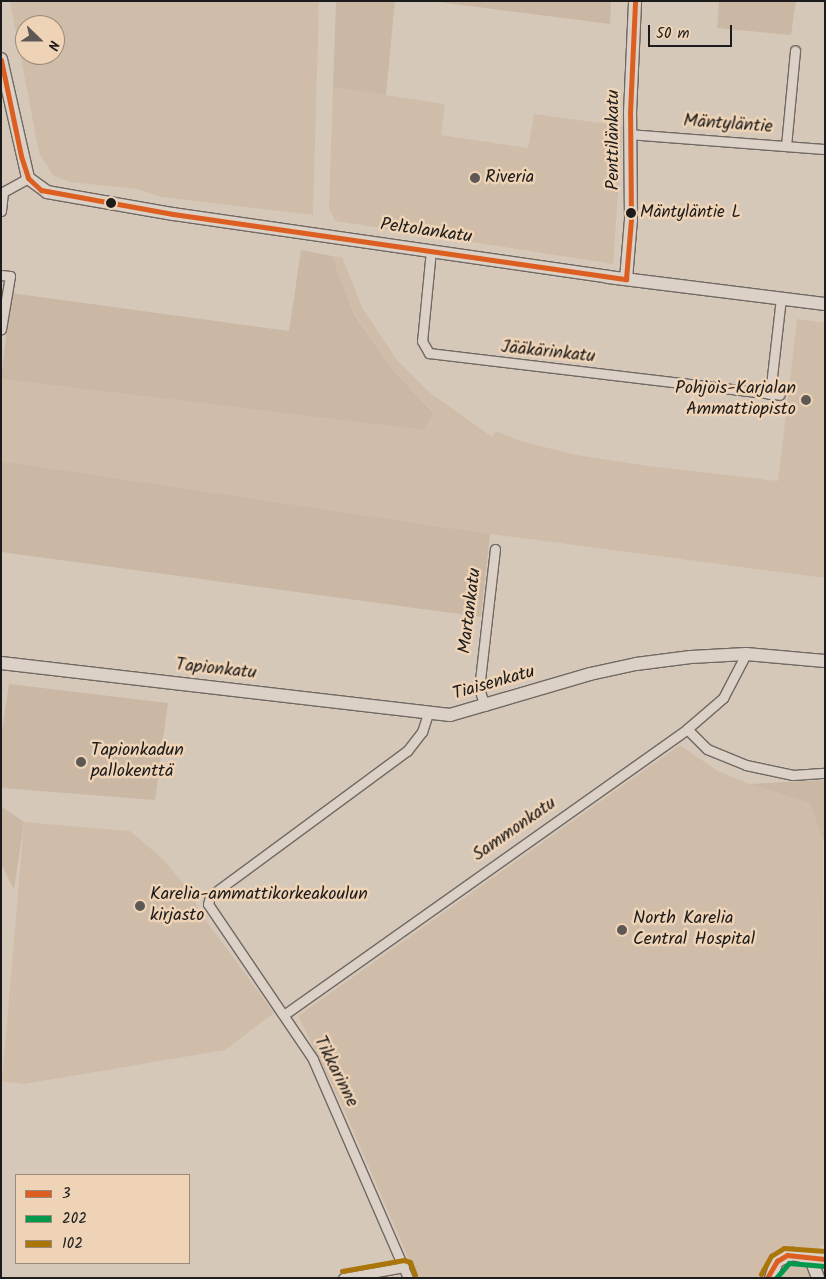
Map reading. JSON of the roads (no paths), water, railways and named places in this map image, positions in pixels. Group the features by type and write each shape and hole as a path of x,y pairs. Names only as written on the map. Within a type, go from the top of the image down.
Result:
{"street":[{"name":"Penttilänkatu","path":"626,279 632,201 629,134 635,1"},
{"path":"786,146 795,50"},
{"path":"1,59 28,178 2,192 1,211"},
{"name":"Mäntyläntie","path":"629,134 825,149"},
{"name":"Peltolankatu","path":"28,178 41,190 57,194 173,214 626,279 825,304"},
{"name":"Jääkärinkatu","path":"431,250 422,341 429,353 774,395 781,298"},
{"path":"1,275 10,276 1,329"},
{"name":"Martankatu","path":"485,706 479,689 496,549"},
{"name":"Tiaisenkatu","path":"428,714 450,715 590,674 636,664 691,657 746,654 825,661"},
{"name":"Sammonkatu","path":"285,1014 687,729 722,698 746,654"},
{"name":"Tapionkatu","path":"1,663 428,714"},
{"name":"Tikkarinne","path":"408,1278 313,1059 285,1014 208,909 210,896 407,751 422,732 428,714"},
{"path":"687,729 707,749 746,765 793,775 825,773"},
{"path":"770,1274 787,1256 825,1259"},
{"path":"806,1258 816,1268 818,1278"},
{"path":"343,1278 404,1267"},
{"path":"822,1278 825,1275"}],"place":[{"name":"Riveria","path":"475,178"},
{"name":"Mäntyläntie L","path":"631,213"},
{"name":"Pohjois-Karjalan Ammattiopisto","path":"806,400"},
{"name":"Tapionkadun pallokenttä","path":"81,762"},
{"name":"Karelia-ammattikorkeakoulun kirjasto","path":"140,906"},
{"name":"North Karelia Central Hospital","path":"622,930"}]}
